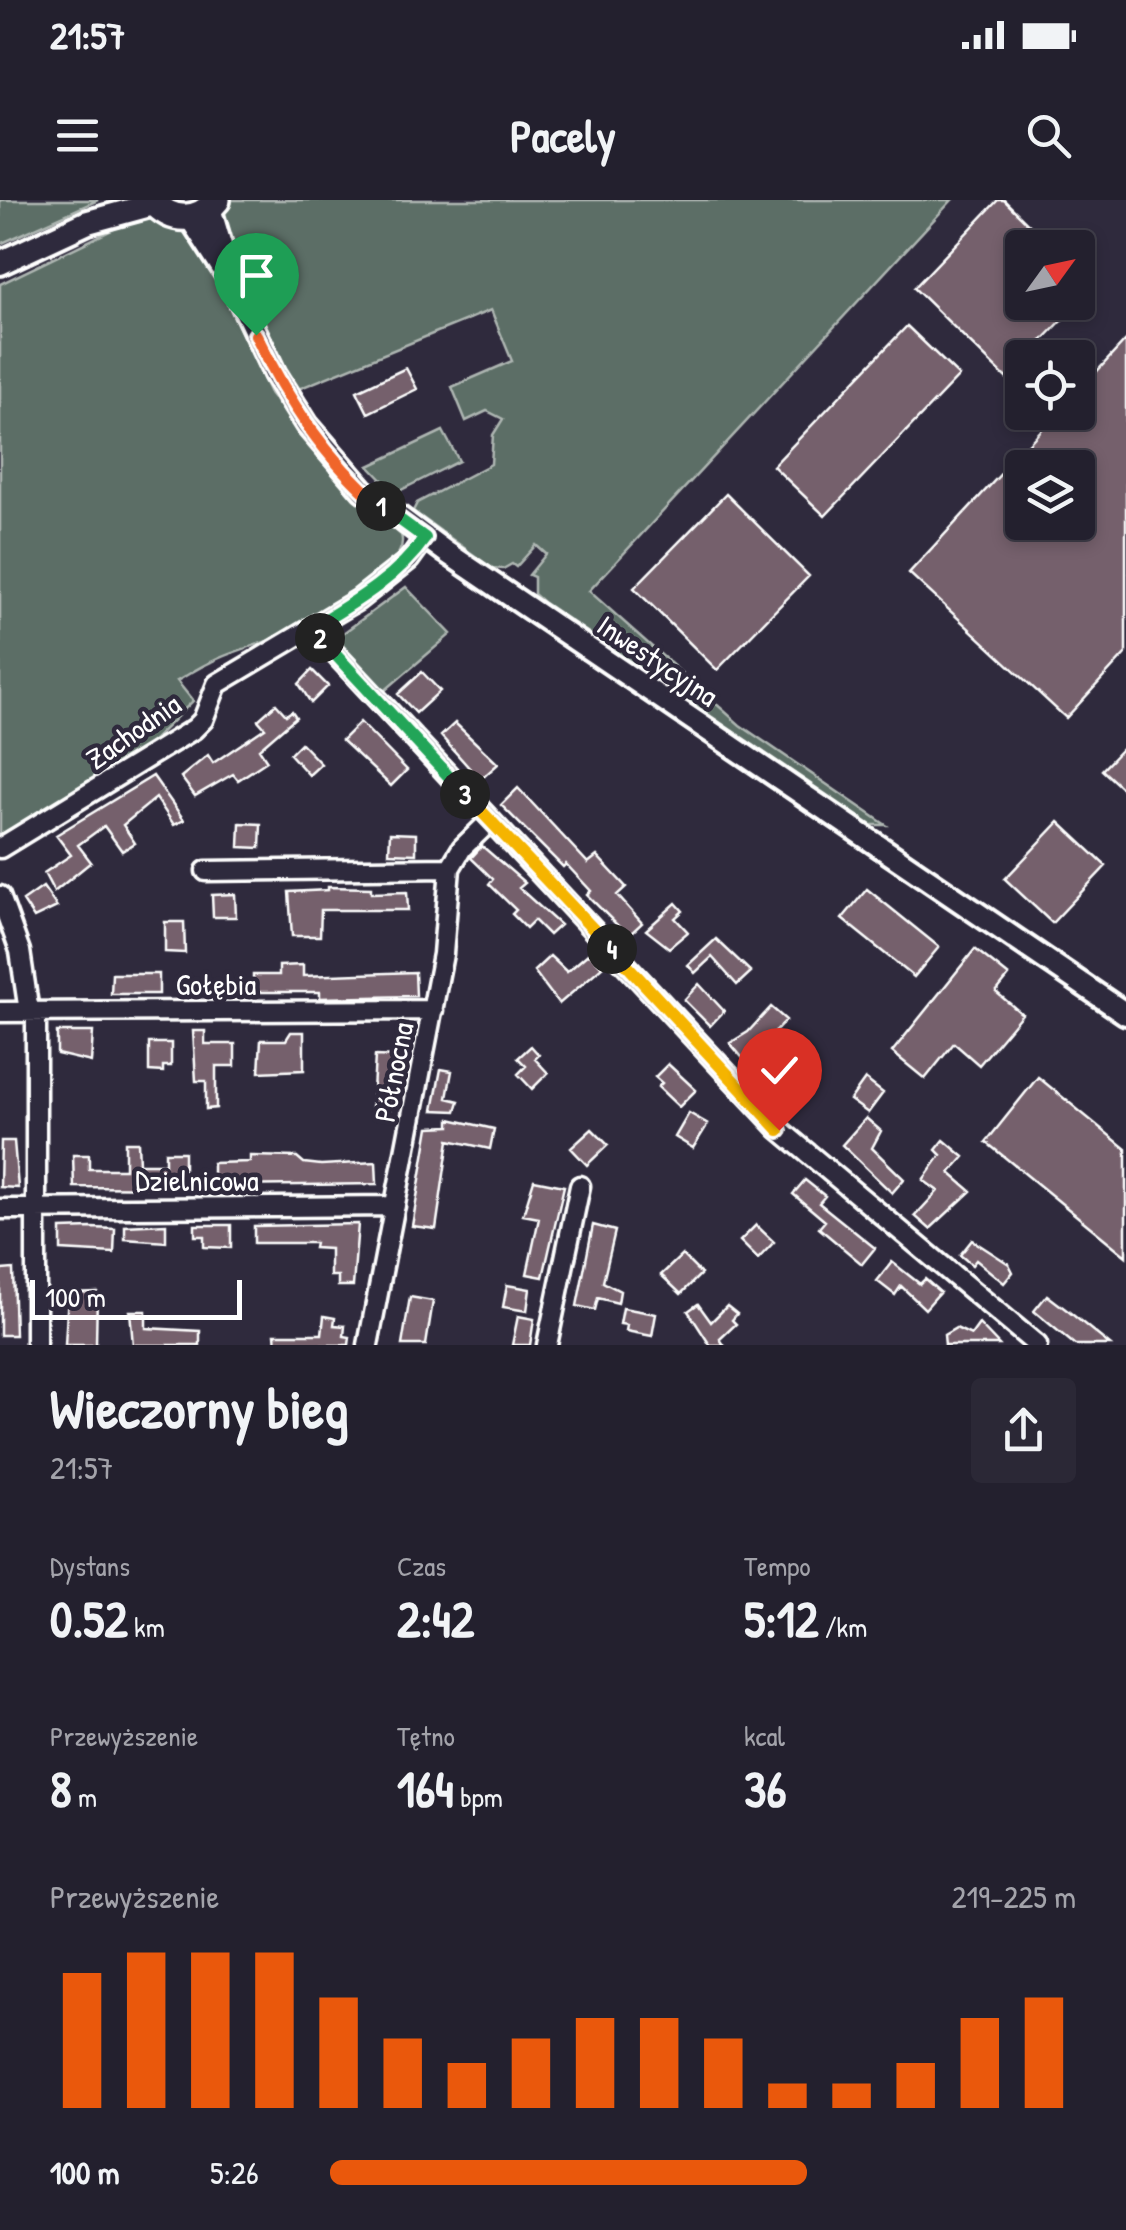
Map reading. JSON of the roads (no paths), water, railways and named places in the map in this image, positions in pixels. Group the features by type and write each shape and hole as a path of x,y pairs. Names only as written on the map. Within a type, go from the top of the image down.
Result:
{"main road":[{"path":"88,222 120,200"},
{"path":"0,263 88,222 153,202 174,217 206,208"}],"street":[{"name":"Inwestycyjna","path":"206,208 232,283 275,374 306,425 362,490 425,538 1126,1014"},
{"name":"Zachodnia","path":"0,848 194,729 202,720 217,684 358,600 409,560 425,538"},
{"path":"312,628 793,1142 1037,1345"},
{"path":"206,871 450,868 462,848 490,821"},
{"name":"Północna","path":"368,1345 433,1010 450,868"},
{"path":"0,896 20,950 36,1019 36,1345"},
{"name":"Gołębia","path":"0,1012 433,1010"},
{"path":"546,1345 580,1186"},
{"name":"Dzielnicowa","path":"0,1209 394,1206"}]}
